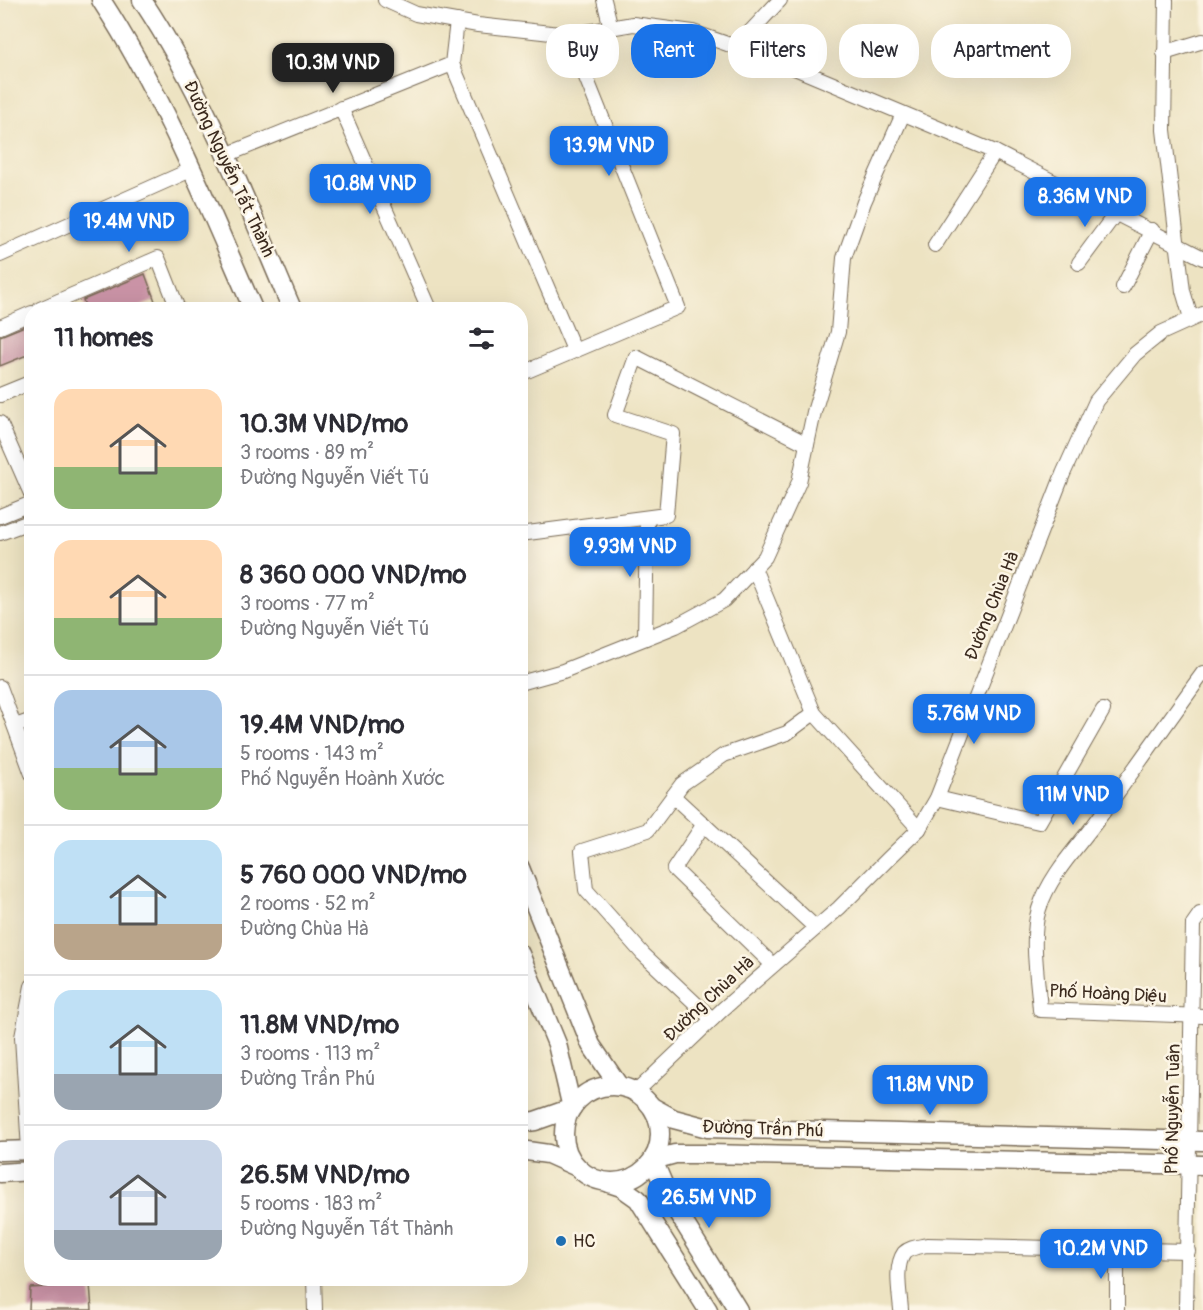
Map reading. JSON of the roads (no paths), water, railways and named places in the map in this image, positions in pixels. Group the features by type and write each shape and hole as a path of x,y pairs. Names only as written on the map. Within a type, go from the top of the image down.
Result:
{"main road":[{"name":"Đường Nguyễn Tất Thành","path":"101,0 128,42 175,130 250,302"},
{"name":"Đường Nguyễn Tất Thành","path":"142,0 157,22 207,112 289,302"},
{"path":"528,888 591,1045 604,1066 628,1089 652,1107 658,1119 659,1147 653,1160 644,1171 618,1182 604,1182"},
{"path":"528,973 557,1044 572,1108"},
{"path":"628,1089 606,1086 592,1090 581,1097 565,1122 564,1138 568,1153 577,1167 586,1175 621,1188 638,1199 708,1310"},
{"name":"Đường Trần Phú","path":"652,1107 674,1119 708,1128 1197,1141"},
{"path":"528,1122 572,1108"},
{"path":"0,1151 24,1150"},
{"path":"528,1151 548,1154 577,1167"},
{"name":"Đường Trần Phú","path":"653,1160 675,1154 693,1154 1196,1165"},
{"path":"653,1160 670,1200 738,1310"},
{"path":"0,1173 24,1172"}],"street":[{"path":"384,0 406,4 416,14 546,32"},
{"path":"604,0 610,24"},
{"path":"1166,0 1164,130 1182,291 1197,316"},
{"path":"756,24 777,1"},
{"path":"457,21 452,64 574,350"},
{"path":"619,27 633,24 693,32 728,44"},
{"path":"1164,53 1203,40"},
{"path":"226,155 452,64"},
{"path":"528,370 678,307 586,78"},
{"path":"818,78 995,152 1203,258"},
{"path":"341,108 426,302"},
{"path":"528,681 563,671 676,626 724,600 765,557 799,482 814,412 838,332 844,258 864,202 903,114"},
{"path":"935,245 995,152"},
{"path":"0,255 193,169"},
{"path":"1079,263 1116,213"},
{"path":"1123,287 1152,230"},
{"path":"56,302 158,258 175,302"},
{"path":"0,327 24,316"},
{"name":"Đường Chùa Hà","path":"628,1089 816,928 919,829 936,798 1064,474 1096,401 1135,354 1161,333 1197,316"},
{"path":"528,533 666,515 674,434 615,415 636,357 807,444"},
{"path":"0,394 24,385"},
{"path":"0,423 24,478"},
{"path":"0,516 24,506"},
{"path":"645,638 646,518"},
{"path":"0,533 24,524"},
{"path":"754,568 814,713 919,829"},
{"name":"Phố Hoàng Diệu","path":"1198,1016 1040,1010 1035,939 1038,911 1046,891 1203,673"},
{"path":"0,687 24,751"},
{"path":"936,798 1039,822 1102,710"},
{"path":"712,1019 643,954 586,890 582,851 648,830 682,784 724,755 786,734 814,713"},
{"path":"15,726 24,723"},
{"path":"673,796 816,928"},
{"path":"704,825 674,869 773,964"},
{"name":"Phố Nguyễn Tuân","path":"1186,1310 1188,1251 1197,1141 1198,1016 1193,924 1200,914 1203,914"},
{"path":"24,1027 22,1037 24,1065"},
{"path":"901,1310 899,1269 904,1254 912,1248 927,1245 1188,1251"},
{"path":"1117,1249 1117,1310"},
{"path":"314,1286 315,1310"}],"place":[{"name":"HC","path":"561,1241"}]}
